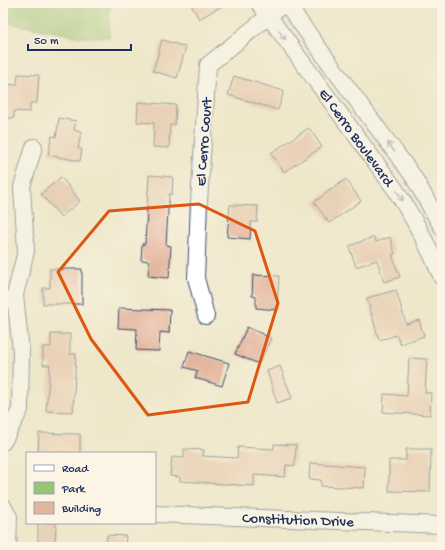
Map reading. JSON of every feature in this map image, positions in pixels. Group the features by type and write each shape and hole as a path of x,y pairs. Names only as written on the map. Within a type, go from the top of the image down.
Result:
{"street":[{"name":"El Cerro Boulevard","path":"259,3 412,216 426,240 442,278"},
{"name":"El Cerro Boulevard","path":"286,3 413,176 442,227"},
{"name":"El Cerro Court","path":"206,316 196,278 199,202 208,65 286,3"},
{"path":"3,442 20,410 21,351 15,295 26,251 22,187 34,147"},
{"path":"3,506 9,517 8,547"},
{"name":"Constitution Drive","path":"156,514 442,525"}],"highlighted area":[{"path":"199,204 255,231 278,303 248,402 148,415 91,339 58,272 109,211"}],"green space":[{"path":"3,3 110,3 109,37 82,37 3,22"}],"building":[{"path":"190,3 227,3 199,19"},
{"path":"162,40 186,47 177,78 153,71"},
{"path":"18,74 39,75 37,103 30,103 30,112 14,111 14,118 3,118 3,84 17,85"},
{"path":"234,76 284,91 278,110 228,95"},
{"path":"138,102 176,105 175,125 170,125 169,148 153,147 154,123 137,122"},
{"path":"59,118 76,121 74,130 81,132 78,149 82,149 80,161 48,155 52,136 56,137"},
{"path":"309,128 322,147 284,172 271,153"},
{"path":"149,175 173,177 172,194 169,194 166,245 171,246 169,278 148,276 149,261 141,260 142,244 145,244"},
{"path":"61,177 80,201 61,217 41,194"},
{"path":"346,179 361,201 329,223 314,202"},
{"path":"230,205 258,206 257,222 251,222 250,239 227,237"},
{"path":"374,237 376,242 390,237 395,254 392,255 400,277 384,282 377,260 356,267 349,246"},
{"path":"50,269 82,269 82,304 43,304 43,288 50,288"},
{"path":"253,275 279,276 277,310 256,308 256,297 252,296"},
{"path":"396,290 406,324 419,320 424,336 400,344 397,335 379,340 367,298"},
{"path":"119,308 170,310 169,333 160,332 159,351 136,350 137,329 118,328"},
{"path":"247,327 271,338 259,364 235,354"},
{"path":"51,334 70,334 70,354 76,354 73,412 46,411 50,365 43,365 43,347 51,347"},
{"path":"189,351 229,363 222,386 195,378 198,371 184,367"},
{"path":"409,358 427,359 425,393 431,393 430,415 383,412 384,394 407,396"},
{"path":"280,366 292,398 277,403 267,371"},
{"path":"39,433 80,434 80,452 38,452"},
{"path":"274,444 296,445 295,466 286,465 285,477 254,475 254,486 180,481 180,477 170,476 172,457 184,458 184,449 204,450 203,456 237,458 238,447 274,449"},
{"path":"406,449 431,449 430,492 389,491 389,460 406,460"},
{"path":"310,463 365,467 364,488 321,486 321,480 309,479"},
{"path":"38,524 56,524 55,547 38,547"},
{"path":"107,535 126,536 125,547 106,547"}]}
